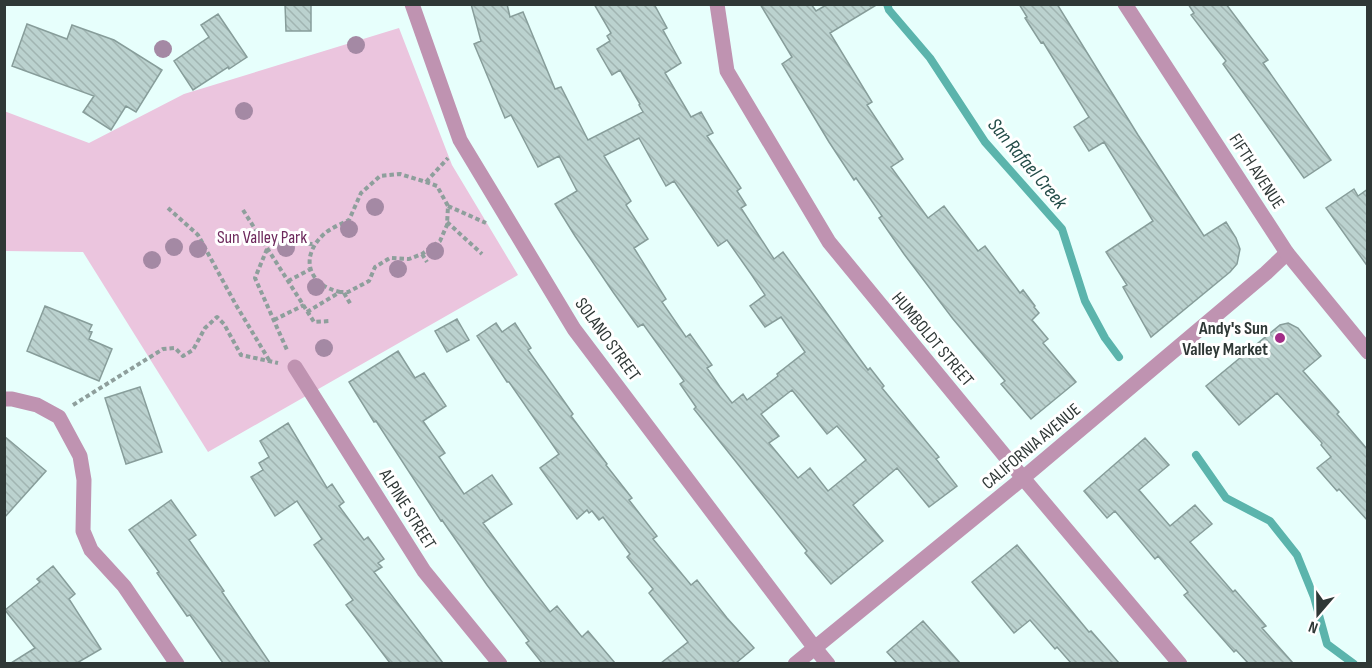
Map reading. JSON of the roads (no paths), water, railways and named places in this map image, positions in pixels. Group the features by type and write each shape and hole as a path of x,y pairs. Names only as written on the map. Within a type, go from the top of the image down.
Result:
{"street":[{"name":"SOLANO STREET","path":"412,4 461,142 574,329 828,663"},
{"name":"HUMBOLDT STREET","path":"717,4 726,71 829,243 1023,478 1180,663"},
{"name":"FIFTH AVENUE","path":"1125,4 1287,253 1368,352"},
{"name":"CALIFORNIA AVENUE","path":"795,663 1023,478 1287,253"},
{"name":"ALPINE STREET","path":"295,367 424,571 500,663"},
{"path":"4,399 37,405 59,417 80,456 84,480 83,531 91,550 124,586 177,663"}],"waterway":[{"name":"San Rafael Creek","path":"887,4 889,10 930,58 985,142 1062,229 1085,301 1105,338 1119,357"},
{"name":"San Rafael Creek","path":"1196,455 1226,498 1270,521 1297,555 1314,597 1327,644 1354,664"}],"place":[{"name":"Andy's Sun Valley Market","path":"1280,338"}],"park label":[{"name":"Sun Valley Park","path":"262,237"}]}
